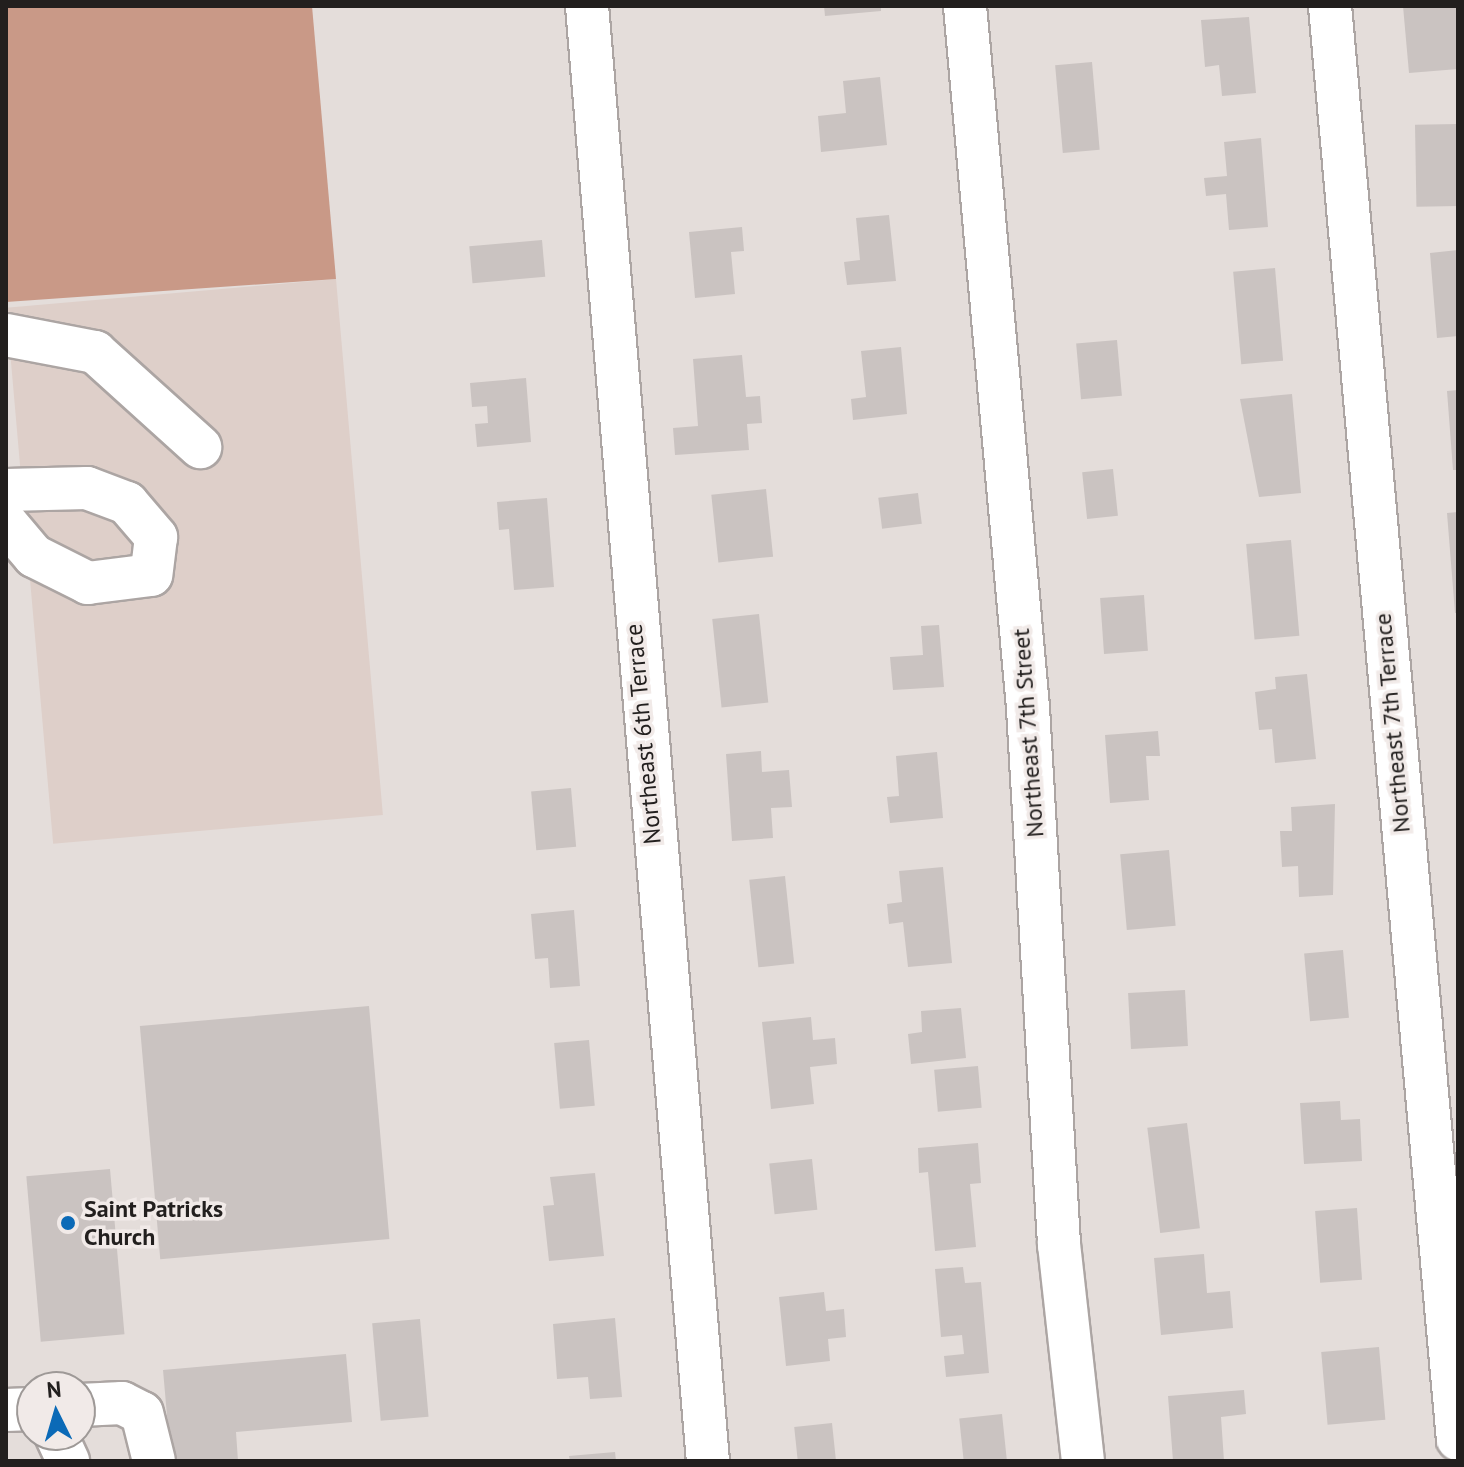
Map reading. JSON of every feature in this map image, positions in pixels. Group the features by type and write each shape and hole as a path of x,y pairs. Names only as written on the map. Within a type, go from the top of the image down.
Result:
{"street":[{"name":"Northeast 6th Terrace","path":"587,6 708,1461"},
{"name":"Northeast 7th Street","path":"965,6 1028,708 1059,1244 1083,1461"},
{"name":"Northeast 7th Terrace","path":"1330,6 1458,1439"},
{"path":"6,335 95,352 200,447"},
{"path":"6,490 87,488 127,503 156,537 151,575 88,583 34,556 6,523"},
{"path":"96,1404 122,1403 142,1413 154,1461"}],"shaded area":[{"path":"6,6 312,6 336,279 6,302"},
{"path":"336,279 383,815 53,844 6,308"}],"building":[{"path":"824,6 881,6 881,11 825,16"},
{"path":"1403,6 1458,6 1458,69 1409,73"},
{"path":"1249,17 1256,93 1222,96 1219,65 1205,67 1201,20"},
{"path":"1092,62 1100,150 1063,153 1055,65"},
{"path":"880,77 887,145 821,152 818,116 846,113 843,81"},
{"path":"1457,124 1458,206 1416,207 1415,125"},
{"path":"1261,138 1268,227 1229,230 1226,194 1206,196 1204,178 1227,176 1224,142"},
{"path":"889,215 896,281 847,285 844,262 860,260 856,218"},
{"path":"742,227 744,251 731,252 735,294 695,298 689,232"},
{"path":"542,240 545,277 473,283 469,246"},
{"path":"1458,250 1458,336 1437,338 1430,253"},
{"path":"1275,268 1283,361 1241,364 1233,272"},
{"path":"1117,340 1122,396 1081,399 1076,344"},
{"path":"901,347 907,414 853,420 851,399 866,397 861,351"},
{"path":"742,355 746,397 760,396 762,423 747,424 749,450 675,455 673,428 698,426 693,359"},
{"path":"526,378 531,442 477,447 475,424 488,423 487,406 472,407 470,383"},
{"path":"1458,390 1458,470 1453,470 1447,391"},
{"path":"1292,394 1301,493 1259,497 1240,399"},
{"path":"1113,469 1118,516 1087,519 1082,472"},
{"path":"766,489 773,557 718,562 711,495"},
{"path":"918,493 922,524 882,529 878,498"},
{"path":"547,498 554,587 514,590 509,529 499,530 497,502"},
{"path":"1458,512 1458,613 1455,613 1447,513"},
{"path":"1291,540 1299,636 1255,640 1246,544"},
{"path":"1144,595 1148,651 1104,654 1100,598"},
{"path":"759,614 768,703 722,707 712,619"},
{"path":"939,625 944,687 893,690 890,657 923,655 921,626"},
{"path":"1307,674 1316,759 1275,763 1272,729 1259,730 1255,692 1276,689 1275,677"},
{"path":"1158,731 1160,756 1146,756 1149,800 1110,803 1105,735"},
{"path":"761,751 762,772 789,770 792,807 771,808 773,838 732,841 726,754"},
{"path":"937,752 943,818 890,823 887,797 899,796 896,756"},
{"path":"571,788 576,847 536,850 531,791"},
{"path":"1335,804 1333,895 1299,897 1298,866 1282,867 1280,831 1292,831 1291,807"},
{"path":"1169,850 1176,926 1127,930 1120,854"},
{"path":"943,867 952,963 908,967 903,922 889,924 887,904 902,902 899,871"},
{"path":"785,876 794,964 758,967 749,880"},
{"path":"574,910 580,986 550,988 548,958 535,959 531,914"},
{"path":"1343,950 1349,1018 1310,1021 1304,953"},
{"path":"1185,990 1188,1046 1131,1049 1128,993"},
{"path":"369,1006 389,1239 160,1259 140,1026"},
{"path":"961,1008 966,1058 911,1064 908,1034 922,1032 921,1011"},
{"path":"811,1017 813,1040 835,1038 837,1064 810,1067 814,1104 771,1109 762,1022"},
{"path":"589,1040 595,1106 560,1109 554,1043"},
{"path":"978,1066 982,1108 938,1112 934,1070"},
{"path":"1340,1101 1341,1120 1360,1119 1362,1161 1304,1164 1300,1103"},
{"path":"1187,1123 1200,1228 1160,1233 1147,1128"},
{"path":"978,1143 981,1183 970,1184 976,1247 935,1251 928,1172 919,1173 918,1148"},
{"path":"812,1159 817,1210 775,1214 769,1163"},
{"path":"110,1169 124,1334 41,1342 26,1176"},
{"path":"595,1173 604,1256 549,1261 543,1206 554,1205 550,1177"},
{"path":"1357,1208 1362,1280 1320,1283 1315,1211"},
{"path":"1204,1254 1207,1293 1230,1291 1233,1328 1161,1335 1154,1258"},
{"path":"963,1267 965,1283 981,1282 989,1373 946,1377 944,1356 964,1354 962,1335 941,1337 935,1269"},
{"path":"824,1292 826,1311 844,1309 846,1337 828,1339 830,1361 786,1366 779,1297"},
{"path":"615,1318 622,1397 590,1399 588,1377 557,1379 553,1324"},
{"path":"420,1319 429,1417 381,1421 372,1323"},
{"path":"1379,1347 1385,1420 1328,1425 1321,1352"},
{"path":"346,1354 352,1422 236,1432 238,1461 171,1461 163,1370"},
{"path":"1244,1390 1246,1414 1221,1417 1224,1461 1173,1461 1168,1396"},
{"path":"1002,1414 1007,1461 964,1461 959,1418"},
{"path":"832,1423 836,1461 798,1461 794,1427"},
{"path":"615,1452 616,1461 570,1461 569,1456"}],"place":[{"name":"Saint Patricks Church","path":"68,1223"}]}
